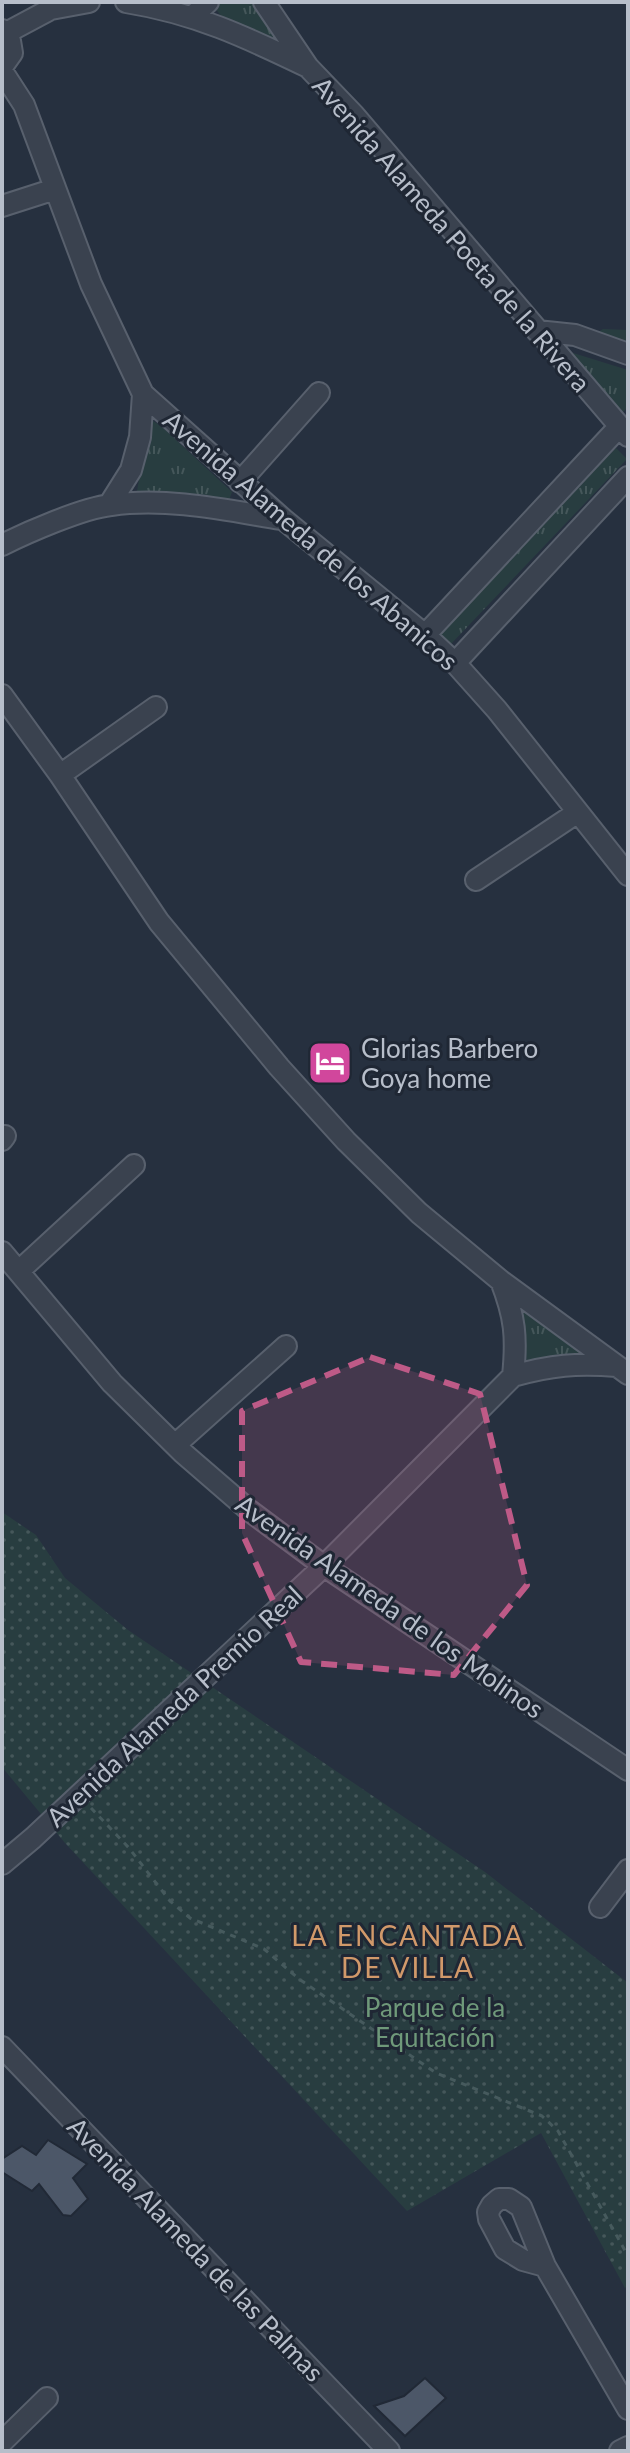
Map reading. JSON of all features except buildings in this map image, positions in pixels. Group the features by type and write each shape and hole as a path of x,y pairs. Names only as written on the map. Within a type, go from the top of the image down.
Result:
{"street":[{"path":"89,2 53,6 4,32 12,53 2,69 24,105 91,284 143,394 140,437 131,470 109,505"},
{"name":"Avenida Alameda Poeta de la Rivera","path":"126,2 200,9 246,37 308,67"},
{"name":"Avenida Alameda Poeta de la Rivera","path":"264,2 308,67 354,115 624,432"},
{"path":"2,206 55,189"},
{"path":"537,331 575,335 628,354"},
{"path":"240,482 319,393"},
{"name":"Avenida Alameda de los Abanicos","path":"143,394 240,482 455,663 497,710 628,875"},
{"path":"425,635 624,432"},
{"path":"455,663 628,477"},
{"path":"2,545 109,505 163,504 214,508 283,519"},
{"path":"2,695 159,922 279,1067 346,1141 419,1213 501,1281 622,1370"},
{"path":"60,775 156,707"},
{"path":"476,880 578,812"},
{"path":"20,1270 134,1165"},
{"name":"Avenida Alameda de los Molinos","path":"2,1252 112,1383 175,1445 250,1511 324,1566 628,1770"},
{"path":"501,1281 514,1313 517,1342 513,1376"},
{"path":"175,1445 286,1346"},
{"name":"Avenida Alameda Premio Real","path":"2,1864 324,1566 513,1376 545,1366 577,1363 622,1370"},
{"path":"600,1907 628,1870"},
{"name":"Avenida Alameda de las Palmas","path":"2,2047 389,2451"},
{"path":"545,2266 628,2409"},
{"path":"2,2442 47,2398"},
{"path":"620,2451 628,2447"}],"path":[{"path":"79,1795 129,1848 170,1901 190,1918 264,1949 312,1988 436,2073 542,2116 558,2131 628,2256"}],"highlighted area":[{"path":"370,1357 480,1394 527,1585 454,1675 301,1662 242,1533 242,1411"}],"green space":[{"path":"220,2 252,2 274,30 274,38 267,39 222,17 215,8"},
{"path":"603,329 628,330 628,346 597,333"},
{"path":"573,353 628,370 628,407 620,415 571,357"},
{"path":"153,421 232,492 229,500 137,491 149,425"},
{"path":"616,448 627,459 450,645 438,634"},
{"path":"520,1303 583,1355 527,1364"},
{"name":"Parque de la Equitación","path":"2,1512 36,1535 65,1578 128,1630 485,1872 628,1983 628,2285 625,2288 541,2133 407,2211 65,1843 2,1767"}],"place":[{"name":"Glorias Barbero Goya home","path":"330,1063"}],"district":[{"name":"LA ENCANTADA DE VILLA","path":"408,1951"}]}
